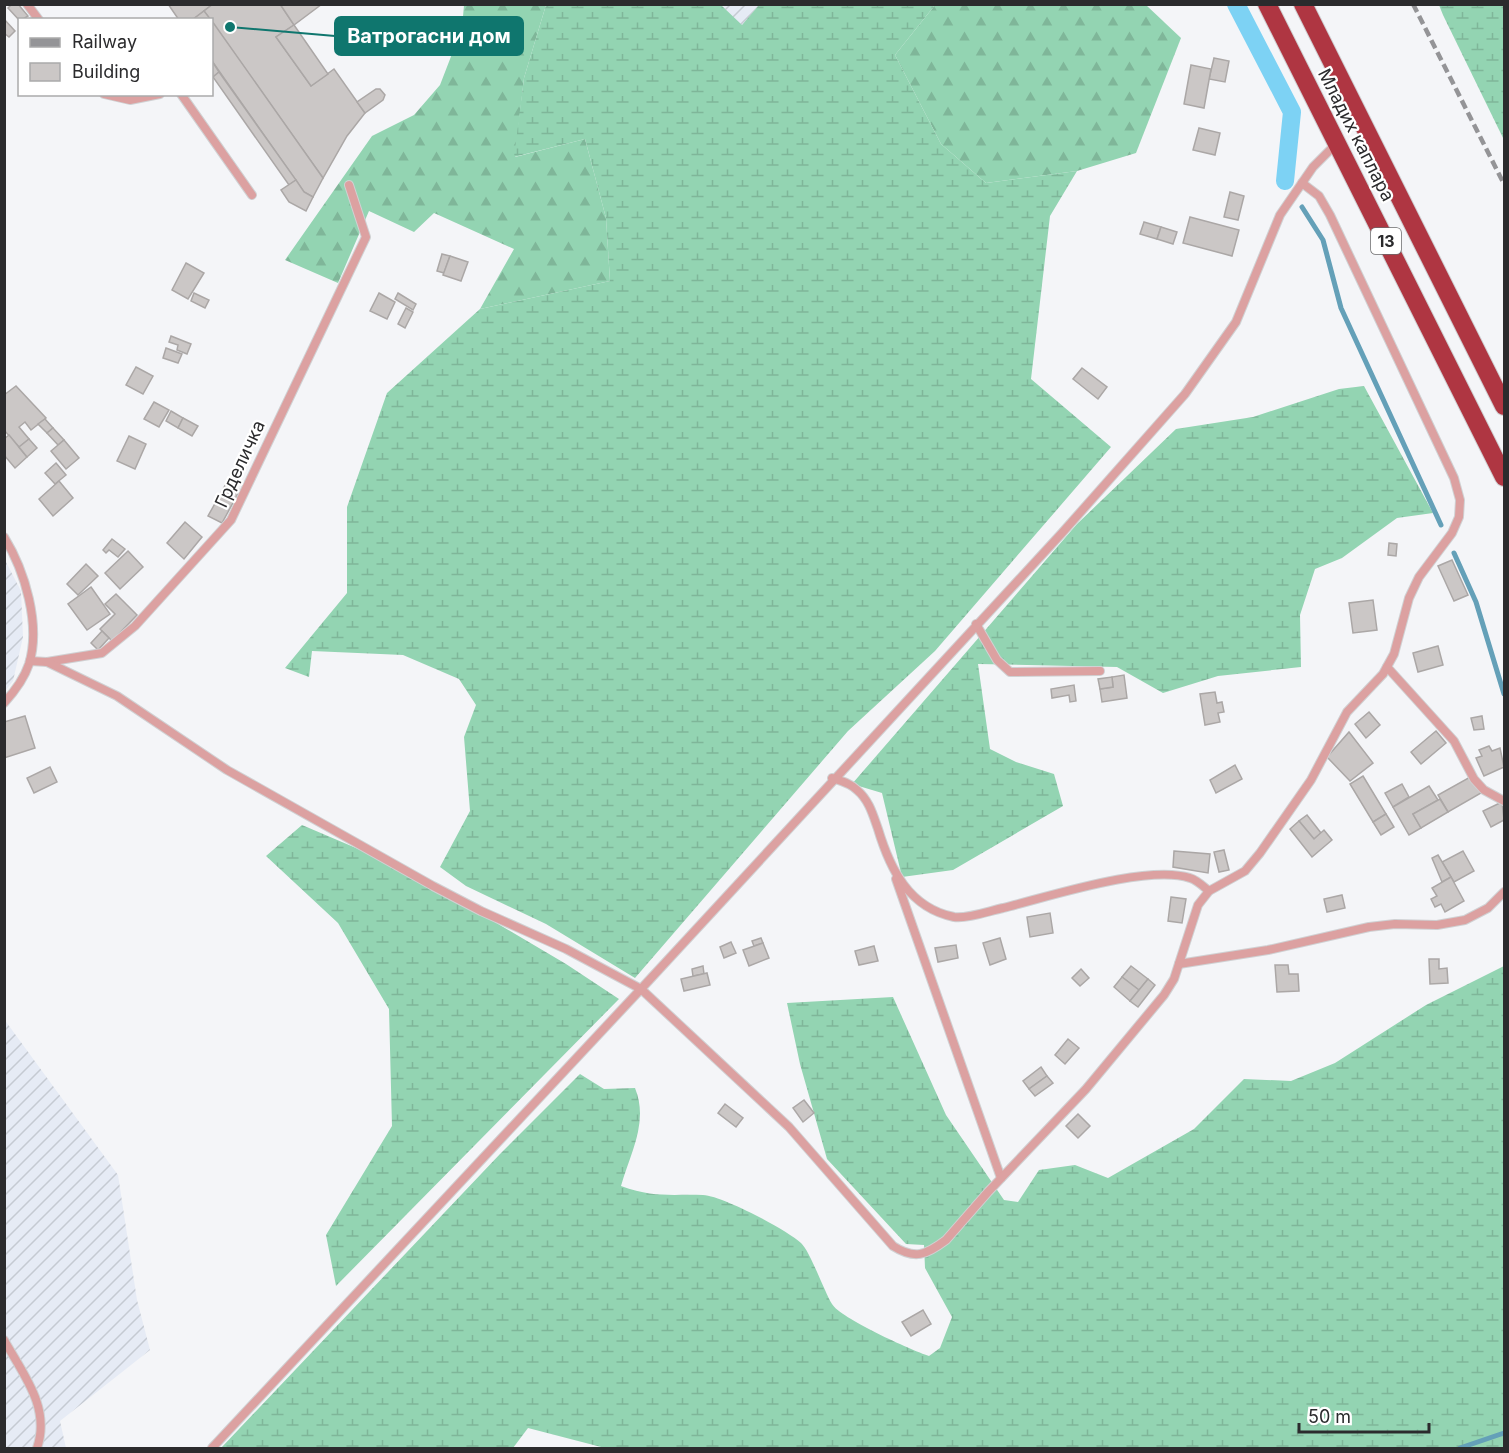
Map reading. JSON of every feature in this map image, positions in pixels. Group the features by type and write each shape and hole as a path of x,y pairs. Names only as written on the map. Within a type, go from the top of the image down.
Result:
{"highway":[{"name":"Младих каплара","path":"1267,4 1504,477"},
{"name":"Младих каплара","path":"1303,4 1504,406"}],"lane":[{"path":"27,4 38,18"},
{"path":"113,96 130,100 150,96"},
{"path":"181,96 252,195"},
{"path":"212,1449 641,989 832,778 1069,524 1200,374 1236,322 1280,215 1330,149"},
{"path":"47,662 117,696 227,770 433,886 491,916 566,949 641,989 789,1127 893,1246 906,1254 919,1255 932,1251 946,1240 1001,1178 1086,1089 1140,1027 1174,980 1198,905 1209,891 1245,871 1311,780 1347,712 1387,667 1394,654 1409,598 1419,577 1452,533 1459,517 1460,500 1454,478 1330,215 1319,196 1302,183"},
{"name":"Грделичка","path":"30,662 47,662 102,653 135,626 231,520 366,237 349,185"},
{"path":"4,537 14,553 29,592 30,662 21,683 4,703"},
{"path":"976,624 997,660 1010,672 1100,671"},
{"path":"1387,667 1454,741 1474,778 1484,790 1504,801"},
{"path":"832,778 846,783 861,794 873,813 1001,1178"},
{"path":"894,874 929,909 958,917 1129,877 1159,875 1191,878 1209,891"},
{"path":"1179,964 1268,950 1369,927 1395,924 1437,925 1465,920 1488,908 1504,892"},
{"path":"4,1340 39,1405 42,1421 37,1449"}],"shaded area":[{"path":"721,5 759,5 742,26"},
{"path":"5,560 21,591 23,637 13,681 5,691"},
{"path":"4,1019 118,1175 137,1300 150,1350 60,1421 66,1448 5,1448"}],"green space":[{"path":"464,5 546,5 524,78 515,157 585,139 606,218 610,281 480,309 514,249 434,213 414,232 369,211 338,283 285,260 372,136 414,115 440,85 462,28"},
{"path":"546,5 721,5 742,25 759,5 935,5 895,55 941,144 986,183 1077,171 1050,216 1031,379 1111,447 935,651 848,731 635,978 546,924 466,886 440,867 470,811 464,737 476,705 459,679 403,655 312,651 309,677 285,668 347,593 347,507 387,393 480,309 610,281 606,218 585,139 514,157 524,78"},
{"path":"935,5 1146,5 1181,38 1136,153 1077,171 986,183 941,144 895,55"},
{"path":"1439,5 1504,5 1504,140 1443,15"},
{"path":"1364,386 1433,513 1397,518 1342,558 1315,569 1300,615 1301,667 1218,676 1163,693 1117,667 978,664 990,749 1016,762 1054,774 1063,806 953,870 902,877 882,793 852,784 1077,524 1176,429 1253,417 1339,389"},
{"path":"302,825 403,868 566,964 619,999 336,1286 326,1235 392,1126 389,1009 338,923 266,856"},
{"path":"1504,966 1504,1448 605,1448 528,1428 513,1448 221,1448 500,1154 580,1074 604,1089 635,1088 639,1101 639,1126 621,1186 653,1194 712,1197 739,1207 768,1222 805,1247 832,1304 838,1310 877,1333 929,1356 940,1348 952,1317 925,1268 924,1245 906,1244 827,1159 800,1064 787,1003 893,997 946,1115 1004,1200 1018,1202 1039,1170 1075,1165 1108,1178 1194,1129 1244,1079 1291,1081 1335,1063 1426,1005"}],"building":[{"path":"12,4 18,4 28,16 18,19 8,8"},
{"path":"168,4 213,4 195,18 178,18"},
{"path":"213,4 280,4 294,25 276,37 311,86 334,69 365,113 347,136 323,178 213,24 213,18 209,18 204,11"},
{"path":"280,4 322,4 294,25"},
{"path":"204,11 209,18 195,18"},
{"path":"4,19 15,31 9,37 4,33"},
{"path":"213,22 323,178 313,197 304,192 213,62"},
{"path":"294,25 328,74 311,86 276,37"},
{"path":"1214,58 1229,61 1225,82 1209,79"},
{"path":"213,63 219,72 213,77"},
{"path":"1191,65 1211,69 1204,108 1184,104"},
{"path":"219,72 296,180 289,185 213,77"},
{"path":"376,89 380,89 385,95 383,100 365,113 357,102"},
{"path":"1199,128 1220,133 1215,155 1193,150"},
{"path":"296,180 304,192 313,197 306,211 289,202 281,190"},
{"path":"1230,192 1244,196 1238,220 1224,217"},
{"path":"1190,217 1239,230 1232,256 1183,243"},
{"path":"1144,222 1161,227 1157,239 1140,234"},
{"path":"1161,227 1177,232 1173,244 1157,239"},
{"path":"442,254 450,256 444,273 437,271"},
{"path":"450,256 468,262 461,281 443,275"},
{"path":"186,263 204,273 188,299 172,290"},
{"path":"194,293 209,300 205,308 191,301"},
{"path":"379,293 395,302 387,319 370,311"},
{"path":"398,293 416,304 413,310 395,299"},
{"path":"406,308 413,312 405,328 398,324"},
{"path":"171,336 191,344 187,354 177,350 178,345 169,342"},
{"path":"166,348 182,354 178,363 163,358"},
{"path":"136,367 153,376 143,394 126,385"},
{"path":"1082,368 1107,387 1098,399 1073,379"},
{"path":"16,386 46,418 31,430 25,422 19,427 29,439 19,447 4,430 4,395"},
{"path":"154,402 169,410 159,427 144,419"},
{"path":"171,411 183,418 178,428 166,421"},
{"path":"183,418 198,426 192,436 178,428"},
{"path":"45,419 53,428 47,433 38,424"},
{"path":"53,428 64,440 58,445 47,433"},
{"path":"9,435 27,457 15,468 4,455 4,439"},
{"path":"129,436 146,444 135,469 117,461"},
{"path":"29,439 37,448 27,457 19,447"},
{"path":"64,440 79,458 66,469 51,451"},
{"path":"56,463 66,475 55,484 45,473"},
{"path":"59,481 73,498 53,516 39,499"},
{"path":"227,482 240,490 222,523 208,516"},
{"path":"185,522 202,537 184,559 167,543"},
{"path":"112,539 125,549 118,557 109,550 106,553 103,550"},
{"path":"1389,543 1397,544 1396,556 1388,555"},
{"path":"128,551 143,567 120,589 105,573"},
{"path":"1452,560 1468,595 1454,601 1438,566"},
{"path":"86,564 98,576 78,595 67,584"},
{"path":"91,587 110,614 87,630 68,604"},
{"path":"116,594 137,615 112,641 100,629 115,614 105,604"},
{"path":"1373,600 1377,630 1353,633 1349,603"},
{"path":"102,631 109,638 98,650 91,643"},
{"path":"1438,646 1443,665 1418,672 1413,653"},
{"path":"1124,675 1127,698 1102,702 1100,689 1113,687 1112,677"},
{"path":"1112,677 1113,687 1100,689 1098,679"},
{"path":"1074,685 1076,701 1070,702 1069,695 1052,698 1051,689"},
{"path":"1215,692 1217,703 1222,702 1224,712 1218,713 1220,722 1205,725 1200,694"},
{"path":"1369,712 1380,725 1366,738 1355,724"},
{"path":"25,716 35,748 4,758 4,722"},
{"path":"1482,716 1484,729 1474,730 1471,718"},
{"path":"1436,731 1446,743 1421,764 1411,752"},
{"path":"1349,732 1373,763 1350,781 1327,757"},
{"path":"1489,746 1492,751 1500,748 1504,767 1484,776 1476,758 1482,756 1479,750"},
{"path":"1235,765 1242,779 1216,793 1210,780"},
{"path":"50,767 57,782 34,793 27,778"},
{"path":"1363,776 1386,814 1373,822 1350,784"},
{"path":"1472,776 1481,793 1448,812 1438,795"},
{"path":"1402,784 1409,797 1393,807 1385,793"},
{"path":"1429,786 1438,800 1413,814 1421,828 1409,835 1393,807"},
{"path":"1440,799 1448,812 1421,828 1413,814"},
{"path":"1502,802 1504,820 1491,827 1483,811"},
{"path":"1386,814 1394,827 1381,835 1373,822"},
{"path":"1307,815 1321,833 1314,839 1299,821"},
{"path":"1299,821 1314,839 1324,830 1332,840 1312,857 1290,829"},
{"path":"1224,850 1229,870 1219,872 1214,852"},
{"path":"1174,851 1210,854 1208,873 1173,867"},
{"path":"1463,851 1474,871 1454,882 1442,862"},
{"path":"1438,855 1451,877 1442,882 1432,858"},
{"path":"1451,877 1464,901 1445,912 1441,904 1435,907 1431,899 1437,896 1432,888"},
{"path":"1342,895 1345,908 1327,912 1324,899"},
{"path":"1171,897 1186,899 1182,923 1168,921"},
{"path":"1050,913 1053,933 1030,937 1027,917"},
{"path":"761,938 763,943 754,946 752,941"},
{"path":"1000,938 1006,959 990,965 983,943"},
{"path":"731,942 736,953 724,958 720,947"},
{"path":"763,943 769,958 749,966 743,950"},
{"path":"956,945 958,958 938,962 935,948"},
{"path":"874,946 878,961 859,965 855,951"},
{"path":"1429,959 1439,959 1439,969 1447,968 1448,983 1430,984"},
{"path":"1275,965 1288,965 1289,974 1298,974 1299,991 1277,992"},
{"path":"703,966 704,974 693,976 692,969"},
{"path":"1131,966 1148,979 1139,990 1122,977"},
{"path":"1081,969 1089,978 1080,986 1072,978"},
{"path":"707,973 710,985 684,991 681,979"},
{"path":"1122,977 1139,990 1130,1001 1114,987"},
{"path":"1148,979 1155,985 1138,1007 1130,1001"},
{"path":"1068,1039 1079,1048 1065,1064 1055,1055"},
{"path":"1041,1067 1047,1076 1029,1089 1023,1081"},
{"path":"1047,1076 1053,1083 1035,1096 1029,1089"},
{"path":"804,1100 814,1113 803,1122 793,1108"},
{"path":"725,1104 743,1118 736,1127 718,1113"},
{"path":"1078,1114 1090,1126 1078,1138 1066,1126"},
{"path":"923,1310 931,1324 911,1336 902,1322"}],"waterway":[{"path":"1236,4 1292,112 1285,181"},
{"path":"1302,207 1323,240 1341,308 1441,525"},
{"path":"1454,553 1476,602 1504,694"},
{"path":"1460,1448 1504,1433"}],"railway":[{"path":"1413,4 1504,184"}],"place":[{"name":"Ватрогасни дом","path":"230,27"}]}
